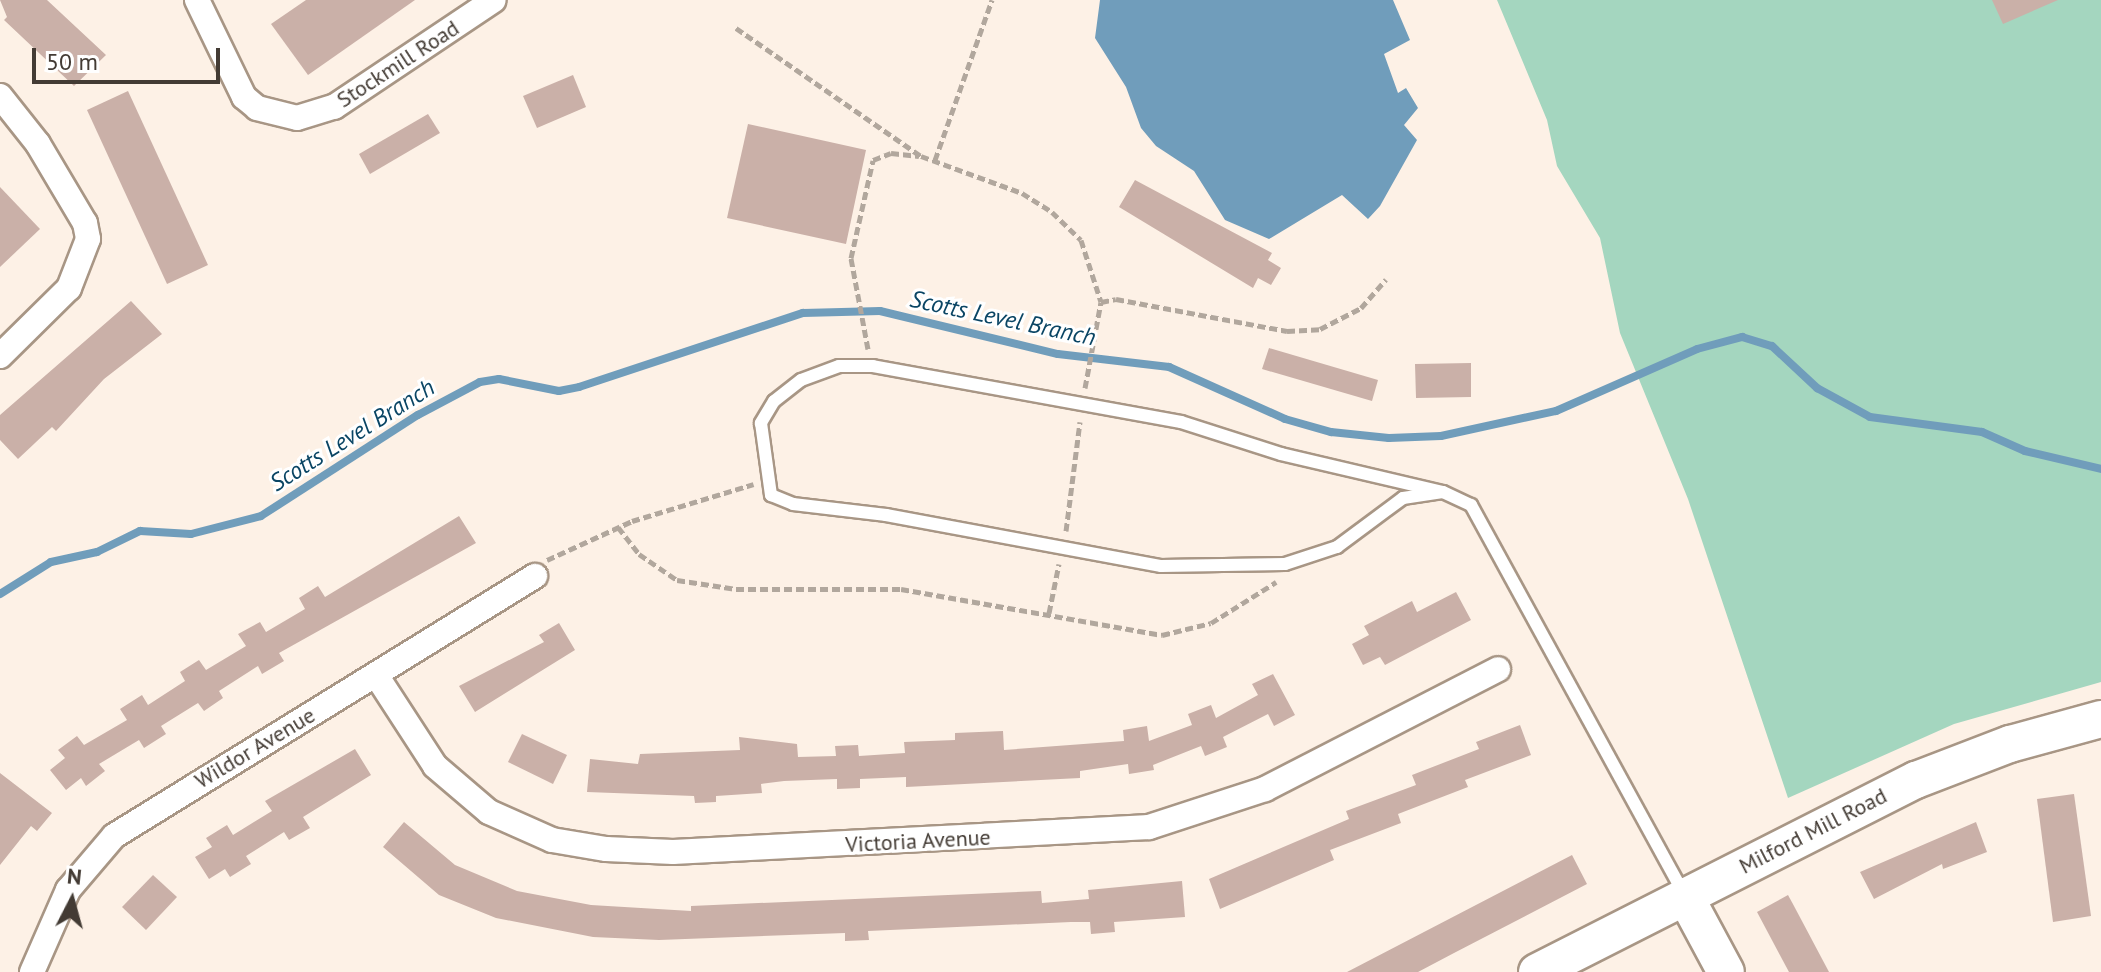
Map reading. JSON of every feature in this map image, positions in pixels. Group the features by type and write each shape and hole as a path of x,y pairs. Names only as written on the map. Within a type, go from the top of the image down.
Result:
{"main road":[{"name":"Milford Mill Road","path":"1537,972 1916,780 2010,744 2101,719"},
{"path":"1685,896 1726,972"}],"street":[{"name":"Stockmill Road","path":"197,0 244,97 257,108 297,118 334,107 494,0"},
{"path":"0,96 38,144 85,223 88,239 69,288 4,343"},
{"name":"Wildor Avenue","path":"32,972 68,890 114,836 535,576"},
{"name":"Victoria Avenue","path":"376,675 435,766 489,812 552,840 606,849 673,852 1149,827 1265,789 1498,669"}],"lane":[{"path":"1443,492 1403,498 1337,547 1285,564 1161,566 1063,546 793,504 771,495 761,423 774,401 801,380 839,366 873,366 1181,422 1281,454 1443,492 1471,505 1495,542 1543,641 1685,896"}],"path":[{"path":"935,160 992,0"},
{"path":"736,28 921,156"},
{"path":"873,366 861,324 851,258 873,160 891,153 921,156 1022,193 1069,225 1081,240 1101,302 1091,339 1063,546 1049,613"},
{"path":"1101,302 1116,299 1287,331 1320,329 1361,308 1386,279"},
{"path":"535,576 551,554 618,527 767,480"},
{"path":"618,527 639,554 677,580 736,589 901,589 1162,635 1192,631 1270,589 1285,564"}],"green space":[{"path":"1497,0 2101,0 2101,682 1954,724 1788,798 1688,499 1620,333 1600,238 1557,166 1547,120"}],"water":[{"path":"1100,0 1393,0 1410,40 1384,54 1398,93 1406,88 1418,108 1404,125 1417,140 1380,206 1368,219 1342,195 1269,239 1225,220 1194,171 1156,146 1141,128 1126,87 1095,38"}],"building":[{"path":"0,0 47,0 106,55 74,86 4,20 7,17"},
{"path":"306,0 415,0 308,75 271,24"},
{"path":"1992,0 2058,0 2003,24"},
{"path":"573,75 586,107 537,128 523,96"},
{"path":"128,91 208,265 167,284 87,110"},
{"path":"428,114 440,133 370,174 359,154"},
{"path":"748,124 866,150 846,244 727,218"},
{"path":"1135,180 1272,253 1268,260 1281,268 1271,285 1258,278 1253,288 1119,207"},
{"path":"0,187 40,229 0,267"},
{"path":"131,301 162,334 104,379 56,431 52,427 18,459 0,440 0,415"},
{"path":"1269,348 1378,380 1372,401 1262,369"},
{"path":"1471,363 1471,397 1416,398 1415,364"},
{"path":"459,516 476,543 279,653 284,661 262,674 258,666 219,691 223,698 204,711 198,703 161,726 166,734 144,748 139,740 99,764 105,771 86,786 81,778 66,790 50,770 65,758 58,750 77,736 84,745 127,720 120,709 142,695 148,705 185,681 180,672 199,660 206,670 246,646 238,634 260,622 266,632 305,609 299,598 318,586 325,597"},
{"path":"1456,592 1471,620 1385,665 1380,657 1363,665 1352,644 1369,635 1364,626 1412,601 1417,612"},
{"path":"559,623 575,650 475,712 459,686 544,642 539,635"},
{"path":"1273,674 1295,715 1274,726 1268,714 1223,737 1227,747 1205,756 1201,746 1153,765 1154,770 1129,774 1128,764 1080,771 1080,778 906,787 906,777 860,779 860,788 837,789 837,779 784,781 761,784 762,793 716,796 716,802 695,803 694,796 587,792 590,759 638,764 640,754 740,750 739,737 797,744 798,757 836,756 835,746 858,745 859,756 905,753 904,742 955,740 955,733 1003,731 1004,750 1124,741 1123,730 1147,726 1149,741 1192,725 1188,714 1211,705 1216,718 1258,695 1252,684"},
{"path":"1520,725 1531,755 1465,780 1468,787 1398,814 1401,823 1330,850 1334,860 1220,909 1209,879 1349,819 1346,811 1416,785 1412,775 1479,749 1476,742"},
{"path":"522,734 567,755 553,784 508,762"},
{"path":"355,749 371,775 303,817 310,828 289,840 284,832 246,856 251,864 230,877 225,869 209,879 195,857 212,847 206,838 227,825 233,835 272,811 265,801"},
{"path":"0,773 52,813 37,831 31,826 0,865"},
{"path":"2074,794 2091,916 2053,922 2037,799"},
{"path":"404,822 455,865 517,891 591,905 691,911 691,906 1041,891 1042,903 1089,899 1088,890 1182,881 1185,917 1114,922 1115,932 1091,934 1090,922 1071,922 868,931 869,940 845,941 845,933 659,940 593,937 496,918 439,895 383,847"},
{"path":"1976,822 1987,852 1943,869 1942,864 1874,899 1860,872"},
{"path":"1572,855 1587,884 1418,972 1347,972"},
{"path":"153,875 177,897 146,930 122,907"},
{"path":"1788,895 1829,972 1789,972 1757,912"}],"waterway":[{"name":"Scotts Level Branch","path":"0,594 51,562 97,552 140,531 191,534 261,516 418,415 480,382 499,379 559,391 579,387 803,313 880,311 1058,354 1169,367 1285,419 1331,432 1389,438 1441,436 1556,411 1697,349 1742,337 1772,346 1817,388 1870,417 1982,432 2025,451 2101,469"}]}
